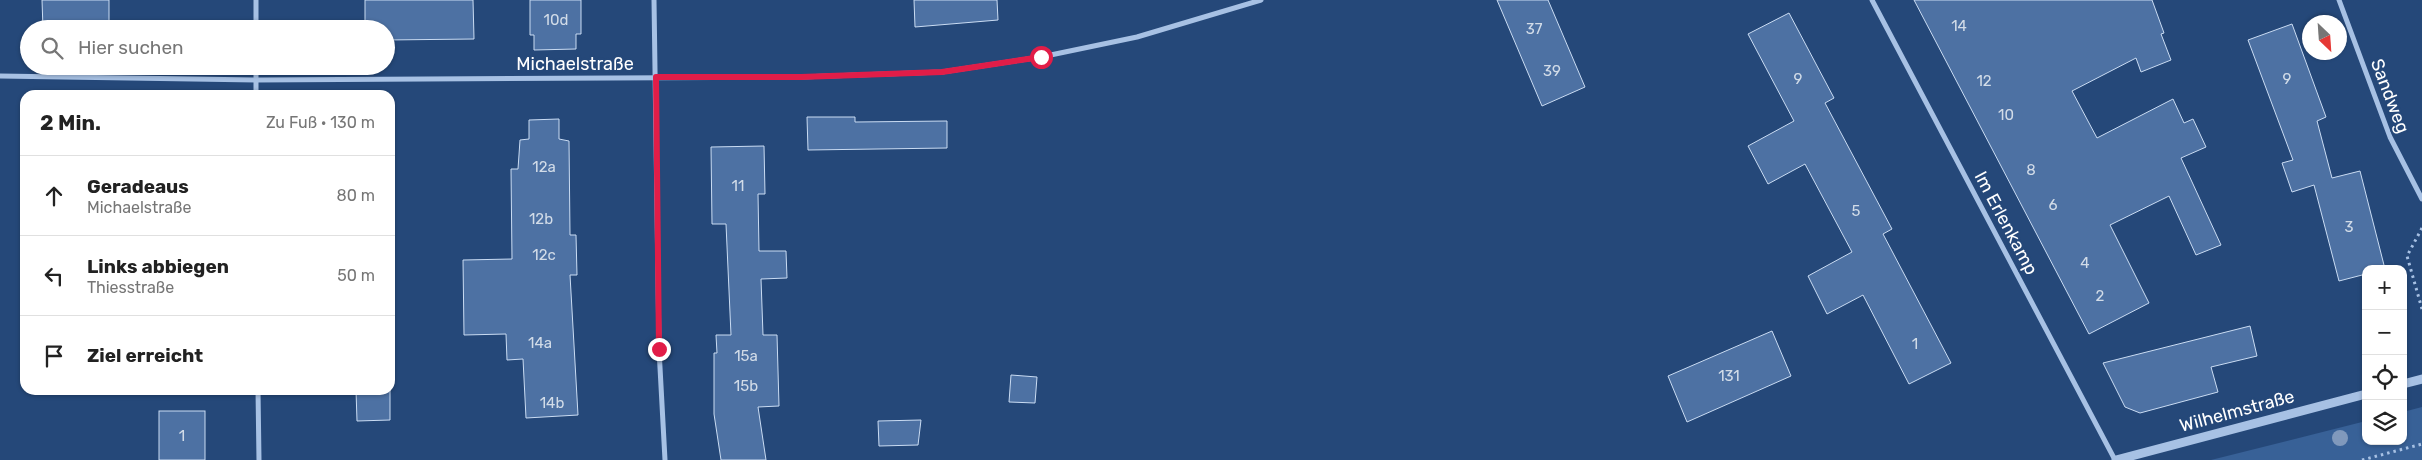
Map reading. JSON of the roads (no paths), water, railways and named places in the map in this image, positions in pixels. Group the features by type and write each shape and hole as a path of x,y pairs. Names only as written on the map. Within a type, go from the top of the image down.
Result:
{"street":[{"path":"256,0 256,20"},
{"path":"654,0 659,349 665,460"},
{"name":"Michaelstraße","path":"0,76 256,80 801,77 942,72 1041,57 1137,37 1261,0"},
{"name":"Im Erlenkamp","path":"1872,0 2115,460"},
{"name":"Sandweg","path":"2339,0 2390,137 2422,199"},
{"path":"256,75 256,90"},
{"path":"2407,383 2422,380"},
{"path":"258,395 258,460"},
{"name":"Wilhelmstraße","path":"2115,460 2362,395"}]}
